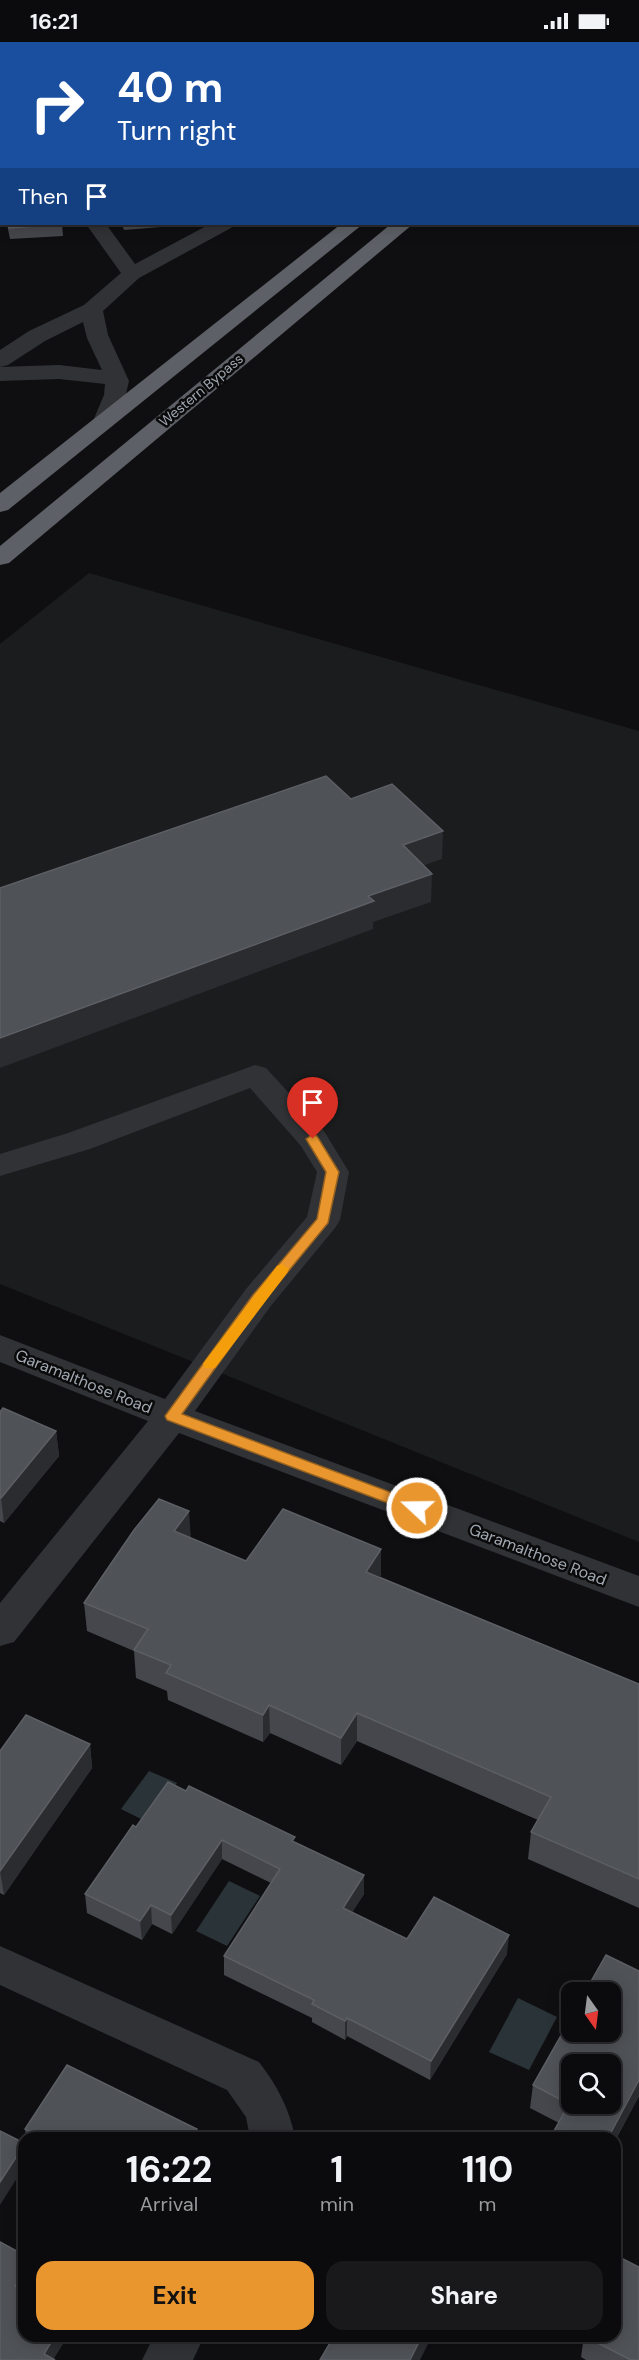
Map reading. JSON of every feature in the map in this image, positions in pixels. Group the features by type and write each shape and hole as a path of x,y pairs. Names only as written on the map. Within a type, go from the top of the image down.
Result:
{"highway":[{"path":"0,505 352,225"},
{"name":"Western Bypass","path":"0,558 402,225"}],"street":[{"path":"97,225 132,274"},
{"path":"0,360 37,336 92,310 132,274 222,225"},
{"path":"92,310 97,336 118,381 115,401 104,421"},
{"path":"0,374 65,371 92,373 118,381"},
{"path":"0,1165 79,1141 255,1075 313,1139 333,1172 323,1220 258,1298 172,1416 0,1631"},
{"name":"Garamalthose Road","path":"0,1348 172,1416 639,1592"},
{"path":"0,1965 243,2076 258,2096 271,2121 272,2132"},
{"path":"166,2360 176,2342"}],"shaded area":[{"path":"89,573 639,731 639,1542 0,1284 0,644"},
{"path":"149,1771 177,1783 149,1823 121,1809"},
{"path":"229,1881 260,1896 227,1946 196,1931"},
{"path":"518,1998 557,2017 529,2070 489,2052"}],"building":[{"path":"8,225 49,225 9,228"},
{"path":"326,776 351,799 392,784 443,831 403,845 432,874 368,896 374,901 0,1038 0,888"},
{"path":"3,1408 56,1431 0,1498 0,1412"},
{"path":"159,1499 189,1511 174,1531 246,1561 283,1509 381,1549 366,1572 639,1684 639,1879 531,1832 551,1797 357,1713 341,1738 269,1705 263,1715 166,1673 171,1665 134,1650 148,1629 84,1603 134,1530"},
{"path":"26,1715 90,1744 0,1871 0,1751"},
{"path":"168,1782 186,1791 189,1786 295,1837 292,1841 364,1875 343,1908 407,1939 434,1897 509,1935 431,2061 347,2018 345,2021 312,2004 314,2000 224,1956 280,1869 222,1840 171,1915 151,1905 140,1921 85,1894 133,1825 136,1827"},
{"path":"606,1955 639,1971 639,2080 621,2114 621,2054 561,2054 561,2100 533,2085 561,2035 561,2042 621,2042 621,1982 591,1982"},
{"path":"67,2065 197,2129 195,2132 30,2132 25,2129"},
{"path":"563,2114 621,2114 611,2132 553,2132"},
{"path":"0,2131 18,2140 18,2154 0,2182"},
{"path":"0,2242 18,2252 18,2282 15,2286 18,2288 18,2342 51,2342 44,2354 55,2360 0,2360"},
{"path":"621,2258 639,2267 639,2360 631,2360 596,2342 621,2342"},
{"path":"330,2342 419,2342 410,2360 320,2360"}],"slow traffic":[{"path":"210,1364 282,1269"}],"route":[{"path":"313,1139 333,1172 323,1220 258,1298 172,1416 417,1508"}]}
